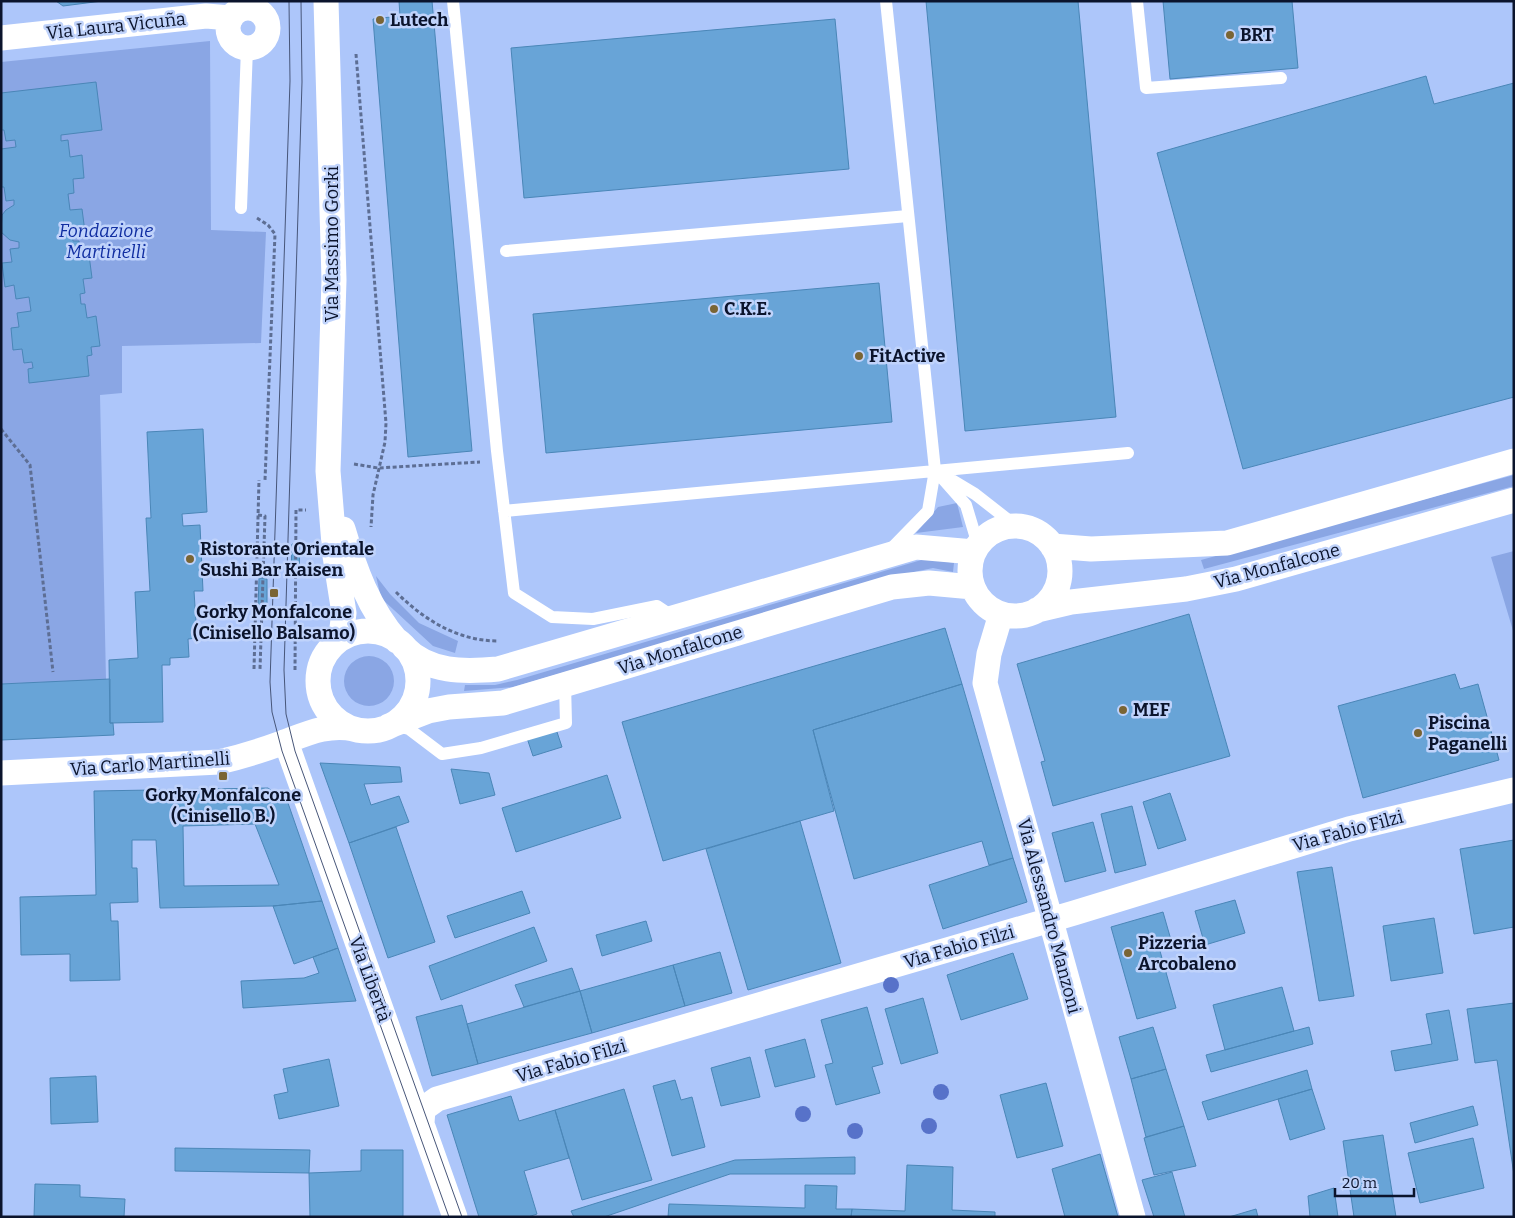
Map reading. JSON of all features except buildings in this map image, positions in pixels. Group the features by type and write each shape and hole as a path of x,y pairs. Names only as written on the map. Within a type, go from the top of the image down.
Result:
{"street":[{"name":"Via Massimo Gorki","path":"326,1 334,280 328,457 335,556 344,613 343,628 335,643"},
{"path":"254,8 268,21 268,34 260,44 247,48 235,42 231,37 228,24 240,9 254,8"},
{"name":"Via Laura Vicuña","path":"1,38 206,16 231,18"},
{"name":"Via Monfalcone","path":"1052,546 1092,549 1227,543 1514,461"},
{"name":"Via Massimo Gorki","path":"330,486 349,548 366,592 383,624 401,645"},
{"name":"Via Monfalcone","path":"1037,610 1071,602 1186,589 1236,579 1514,500"},
{"path":"1016,526 1041,534 1052,546 1060,567 1059,582 1049,600 1037,610 1020,616 1001,614 981,601 973,587 970,567 976,548 986,537 1000,528 1016,526"},
{"name":"Via Monfalcone","path":"401,645 418,660 435,667 468,670 498,669 916,547 976,548"},
{"name":"Via Monfalcone","path":"389,726 428,711 449,707 503,703 892,587 929,583 973,587"},
{"name":"Via Alessandro Manzoni","path":"1001,614 989,654 985,683 1049,920 1133,1217"},
{"path":"366,632 384,634 401,645 416,668 416,692 409,710 389,726 371,731 354,729 334,718 326,709 320,695 320,667 335,643 349,635 366,632"},
{"name":"Via Carlo Martinelli","path":"1,773 220,762 286,742 323,728 344,727 354,729"},
{"name":"Via Libertà","path":"286,742 455,1217"},
{"name":"Via Fabio Filzi","path":"422,1123 423,1109 437,1099 1049,920 1349,829 1514,790"}],"lane":[{"path":"453,1 498,460 514,593 552,616 593,619 657,606 675,618"},
{"path":"883,558 928,511 935,470 886,1"},
{"path":"1137,1 1146,88 1281,78"},
{"path":"241,208 247,48"},
{"path":"506,252 908,216"},
{"path":"504,511 1128,453"},
{"path":"935,470 975,494 1016,526"},
{"path":"935,470 966,504 976,548"},
{"path":"389,726 401,726 409,729 442,754 481,748 566,723 565,684"}],"path":[{"path":"355,50 385,408 385,438 372,502 372,536"},
{"path":"241,208 268,224 275,234 265,480"},
{"path":"1,429 30,465 53,672"},
{"path":"352,464 378,468 498,460"},
{"path":"254,669 259,480"},
{"path":"295,670 296,510 307,510"},
{"path":"258,515 265,516 260,669"},
{"path":"392,586 421,614 453,633 489,641 503,640"}],"green space":[{"name":"Fondazione Martinelli","path":"210,41 211,230 266,232 261,343 122,346 122,393 100,395 106,680 1,684 1,62"},
{"path":"1514,475 1514,486 1204,569 1201,560"},
{"path":"957,503 963,527 916,533 938,507"},
{"path":"1514,551 1514,634 1491,557"},
{"path":"928,558 954,563 953,572 933,568 909,573 513,687 464,691 465,685 495,685 517,680"},
{"path":"376,576 390,594 419,623 458,641 455,653 433,646 381,598"},
{"path":"364,656 374,656 387,663 394,676 394,686 387,699 374,706 364,706 355,702 348,695 344,686 344,676 348,667 355,660"}],"tram line":[{"path":"289,1 290,81 270,682 272,712 282,751 449,1217"},
{"path":"301,1 302,82 284,670 286,714 295,751 462,1217"}],"place":[{"name":"Lutech","path":"380,20"},
{"name":"BRT","path":"1230,35"},
{"name":"C.K.E.","path":"714,309"},
{"name":"FitActive","path":"859,356"},
{"name":"Ristorante Orientale Sushi Bar Kaisen","path":"190,559"},
{"name":"Gorky Monfalcone (Cinisello Balsamo)","path":"274,593"},
{"name":"MEF","path":"1123,710"},
{"name":"Piscina Paganelli","path":"1418,733"},
{"name":"Gorky Monfalcone (Cinisello B.)","path":"223,776"},
{"name":"Pizzeria Arcobaleno","path":"1128,953"}]}
